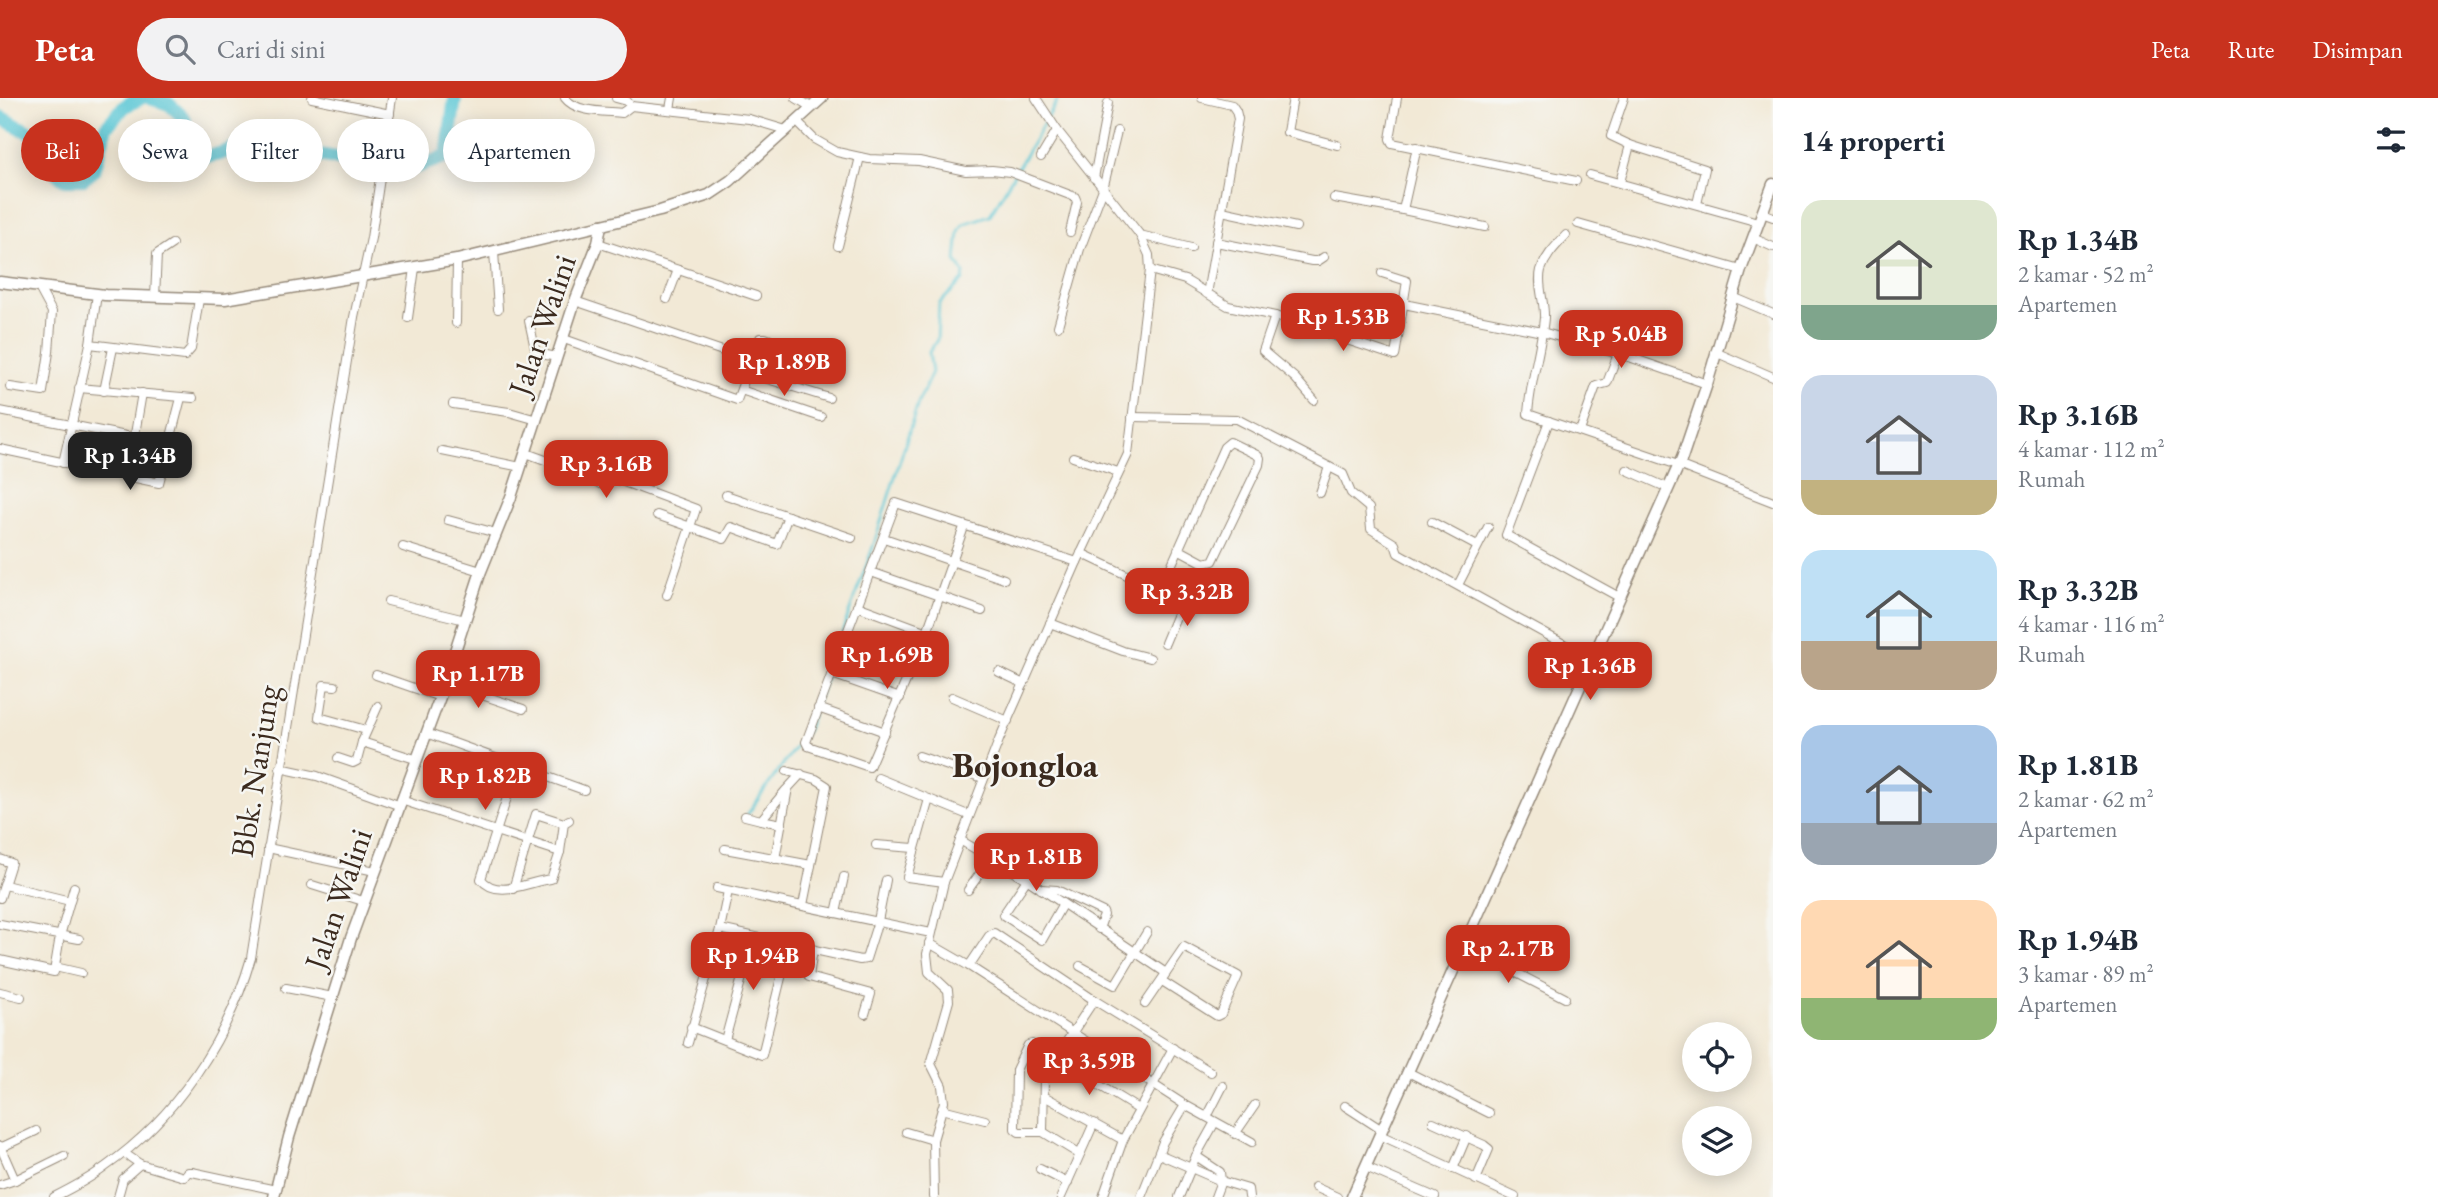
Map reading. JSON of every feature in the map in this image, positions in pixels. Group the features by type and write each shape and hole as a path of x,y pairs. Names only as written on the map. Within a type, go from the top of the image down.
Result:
{"street":[{"path":"312,98 390,114"},
{"name":"Bbk. Nanjung","path":"54,1197 89,1178 124,1153 187,1088 211,1051 233,1006 251,958 392,98"},
{"path":"565,98 571,104 591,110 622,113 631,106 670,109 749,119 786,130"},
{"path":"616,98 627,101 631,106"},
{"path":"670,109 672,98"},
{"path":"796,98 811,107"},
{"path":"0,282 97,294 225,299 415,268 494,252 660,211 709,195 730,181 822,98"},
{"path":"934,1197 933,1140 942,1109 943,1086 931,1064 949,994 946,987 929,972 927,954 931,933 944,882 983,778 1077,562 1128,454 1150,270 1149,255 1140,235 1056,130 1036,98"},
{"path":"1202,98 1232,105 1238,119 1207,294"},
{"path":"1293,98 1287,132 1337,145"},
{"path":"1397,98 1390,142 1576,181"},
{"path":"1624,98 1611,133 1613,139 1706,169 1697,204"},
{"path":"1094,178 1108,103"},
{"path":"796,121 827,147 860,157 919,161 966,171 992,170 1013,173 1077,199 1070,232"},
{"path":"1041,157 1056,130"},
{"path":"1058,326 1080,249 1103,188 1118,131"},
{"path":"1620,182 1630,145"},
{"path":"1402,210 1417,147"},
{"path":"838,246 860,157"},
{"path":"1590,175 1697,204 1765,218"},
{"path":"1352,1197 1678,465 1707,384 1741,270 1753,238 1765,218 1773,184"},
{"path":"1334,198 1485,227"},
{"path":"1223,211 1296,226"},
{"path":"1578,224 1741,270"},
{"name":"Jalan Walini","path":"275,1193 289,1137 363,901 440,697 481,571 526,453 575,301 598,243 601,225"},
{"path":"1140,235 1191,248"},
{"path":"1566,235 1549,254 1541,270 1539,282 1544,311 1542,332 1527,412 1678,465 1773,502"},
{"path":"1753,238 1773,247"},
{"path":"1216,242 1312,261 1324,257"},
{"path":"598,243 756,296"},
{"path":"155,298 157,254 172,244"},
{"path":"494,252 498,309"},
{"path":"456,323 457,260"},
{"path":"408,318 415,268"},
{"path":"667,299 678,270"},
{"path":"1150,270 1185,280 1228,306 1275,316 1395,356 1407,281 1382,273"},
{"path":"10,387 43,392 50,352 52,312 38,286"},
{"path":"63,463 90,344 97,294"},
{"path":"1732,297 1773,314"},
{"path":"90,344 184,356 189,354 199,299"},
{"path":"575,301 752,361"},
{"path":"1404,304 1542,332 1707,384"},
{"path":"1275,316 1263,351 1295,378 1314,400"},
{"path":"529,321 536,354 557,357"},
{"path":"564,339 737,400 762,337 840,364"},
{"path":"104,391 113,348"},
{"path":"1716,352 1773,377"},
{"path":"1580,431 1596,386 1607,383 1618,354"},
{"path":"748,373 829,398"},
{"path":"79,388 193,398"},
{"path":"741,390 821,417"},
{"path":"0,411 133,436 142,393"},
{"path":"0,449 159,483 181,398"},
{"path":"453,404 509,412 537,420"},
{"path":"1132,417 1237,419 1343,474 1351,493 1369,508 1371,529 1395,544 1398,553 1591,659"},
{"path":"1549,421 1506,535 1619,597"},
{"path":"1160,591 1178,549 1224,447 1230,442 1257,456 1259,465 1213,561 1204,563 1178,549"},
{"path":"442,451 521,467"},
{"path":"526,453 582,473 600,484 606,485 613,478 696,509 667,595"},
{"path":"1073,457 1118,472"},
{"path":"1321,494 1329,467"},
{"path":"1627,470 1668,488"},
{"path":"726,495 852,538"},
{"path":"964,527 927,632 871,764 867,767 806,744 895,505 899,503 964,527 1077,562"},
{"path":"657,515 724,539 731,527 777,544 788,516"},
{"path":"448,520 496,533"},
{"path":"1432,522 1477,546"},
{"path":"1458,585 1488,527"},
{"path":"884,538 1004,579"},
{"path":"403,547 481,571"},
{"path":"1082,553 1199,609"},
{"path":"871,572 982,611"},
{"path":"388,601 465,620"},
{"path":"1165,643 1182,602"},
{"path":"857,606 927,632"},
{"path":"1050,623 1123,651 1150,658"},
{"path":"844,641 913,664"},
{"path":"999,673 1024,684"},
{"path":"832,674 900,698"},
{"path":"376,675 440,697"},
{"path":"444,682 523,709"},
{"path":"335,686 324,685 319,717 366,730"},
{"path":"952,697 1008,720"},
{"path":"338,758 357,761 366,730 377,706"},
{"path":"818,708 885,732"},
{"path":"426,733 584,790"},
{"path":"362,742 415,760"},
{"path":"919,756 983,778"},
{"path":"281,768 329,780 560,852"},
{"path":"787,771 816,779 827,786 803,905"},
{"path":"761,820 801,774"},
{"path":"878,778 968,815"},
{"path":"510,788 481,881 503,890 513,889 551,879 567,821 536,814 513,889"},
{"path":"775,859 788,788"},
{"path":"929,799 907,877 944,882"},
{"path":"745,816 782,824"},
{"path":"960,840 1028,880 1135,953 1164,977 1217,1016 1221,1014 1238,976 1182,947 1164,977 1145,1004"},
{"path":"876,845 914,848"},
{"path":"268,848 375,871"},
{"path":"725,849 811,865"},
{"path":"968,890 992,857"},
{"path":"0,859 11,863 0,897"},
{"path":"1040,860 1004,916 1042,940 1062,905"},
{"path":"836,914 844,877"},
{"path":"720,929 860,960 866,959 878,921 886,880"},
{"path":"5,885 70,901"},
{"path":"312,885 363,901"},
{"path":"0,960 54,972 60,936 74,887"},
{"path":"716,888 931,933"},
{"path":"1041,889 1058,890 1103,912 1104,919 1099,929"},
{"path":"688,1043 728,891"},
{"path":"0,924 79,939"},
{"path":"1080,966 1114,986 1147,932"},
{"path":"969,967 989,936 994,933 1094,1000 1211,1072"},
{"path":"725,1040 753,937"},
{"path":"929,943 1185,1105 1252,1142"},
{"path":"691,1027 760,1055 763,1053 789,945"},
{"path":"1464,946 1565,998"},
{"path":"813,950 809,977 871,994 865,1014"},
{"path":"55,967 81,973"},
{"path":"286,988 333,997"},
{"path":"0,992 20,997"},
{"path":"1043,1132 1044,1076 1094,1000"},
{"path":"1079,1154 1043,1132 1019,1132 1015,1129 1016,1070 1026,1047 1030,1044 1138,1109"},
{"path":"1103,1197 1138,1109 1173,1048"},
{"path":"1408,1072 1489,1114"},
{"path":"1207,1117 1223,1086"},
{"path":"1044,1096 1124,1140"},
{"path":"1141,1197 1163,1142 1185,1105"},
{"path":"1236,1134 1255,1105"},
{"path":"1345,1106 1381,1132 1515,1197"},
{"path":"942,1109 985,1120"},
{"path":"1179,1197 1196,1156 1215,1122"},
{"path":"1433,1122 1484,1144 1489,1149 1476,1180"},
{"path":"1061,1197 1094,1124"},
{"path":"15,1180 0,1148 36,1131"},
{"path":"906,1132 933,1140"},
{"path":"1453,1169 1466,1136"},
{"path":"124,1153 140,1164 184,1177 192,1171 275,1193"},
{"path":"1159,1154 1221,1181 1248,1189 1249,1197"},
{"path":"0,1185 64,1156"},
{"path":"1196,1156 1220,1172 1221,1181 1215,1197"},
{"path":"118,1197 123,1179 140,1164"},
{"path":"1366,1167 1435,1197"},
{"path":"1040,1169 1068,1182"},
{"path":"1315,1187 1337,1197"}],"waterway":[{"path":"0,117 38,137 47,164 63,179 83,179 94,170 106,127 125,106 141,98"},
{"path":"150,98 169,104 185,119 185,149 194,154 220,154 256,138 302,152 392,168 417,167 447,156 455,98"},
{"path":"747,815 806,732 873,547 918,403 932,372 929,352 937,340 939,304 963,280 964,273 956,260 959,232 963,224 990,215 1059,98"}],"district":[{"name":"Bojongloa","path":"1025,765"}]}
